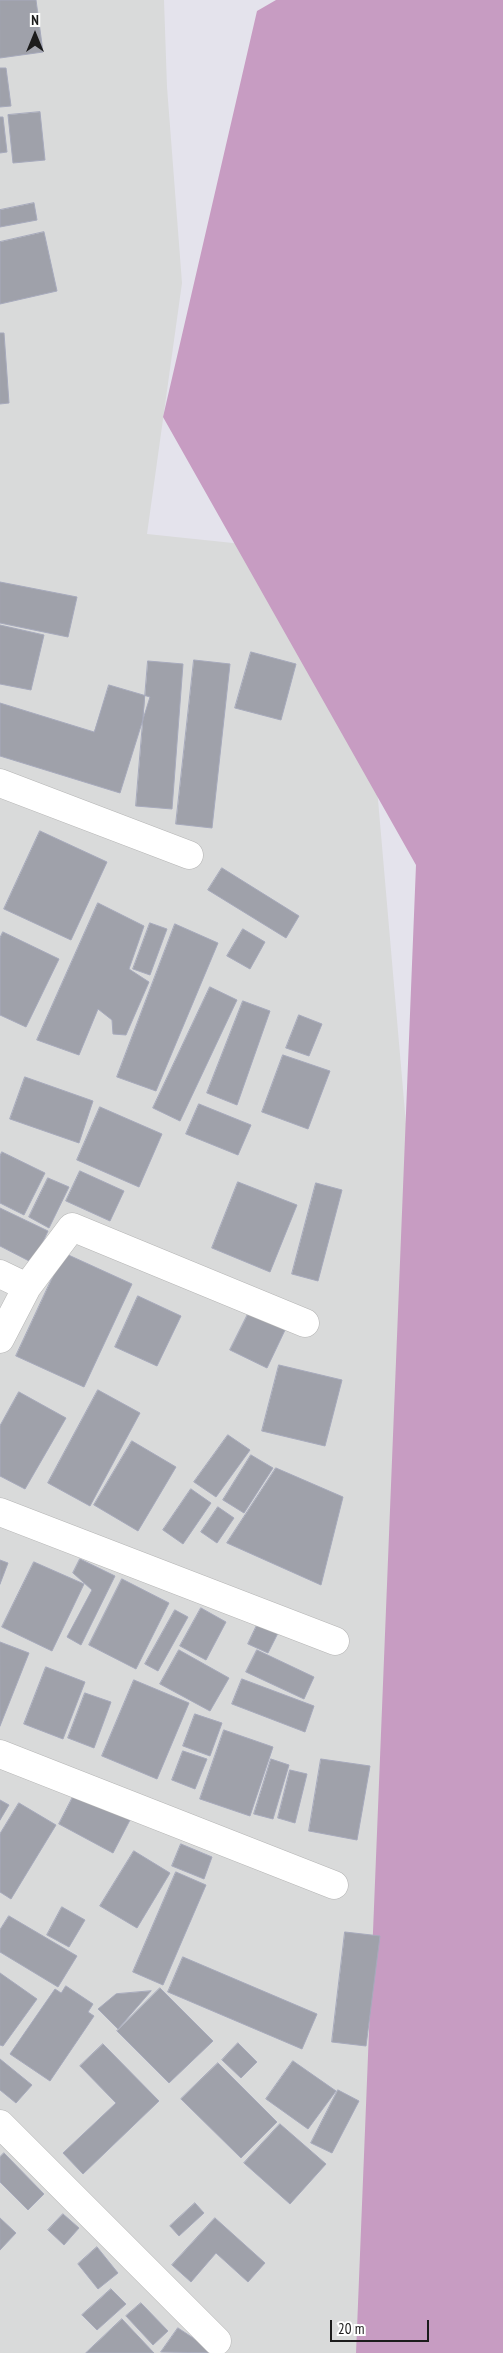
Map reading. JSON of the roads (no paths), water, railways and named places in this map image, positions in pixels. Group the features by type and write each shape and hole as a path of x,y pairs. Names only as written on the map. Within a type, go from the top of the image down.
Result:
{"street":[{"path":"0,783 190,855"},
{"path":"0,1339 27,1287 72,1227 305,1323"},
{"path":"0,1274 27,1287"},
{"path":"0,1512 335,1641"},
{"path":"0,1754 334,1885"},
{"path":"0,2124 217,2341"}]}
